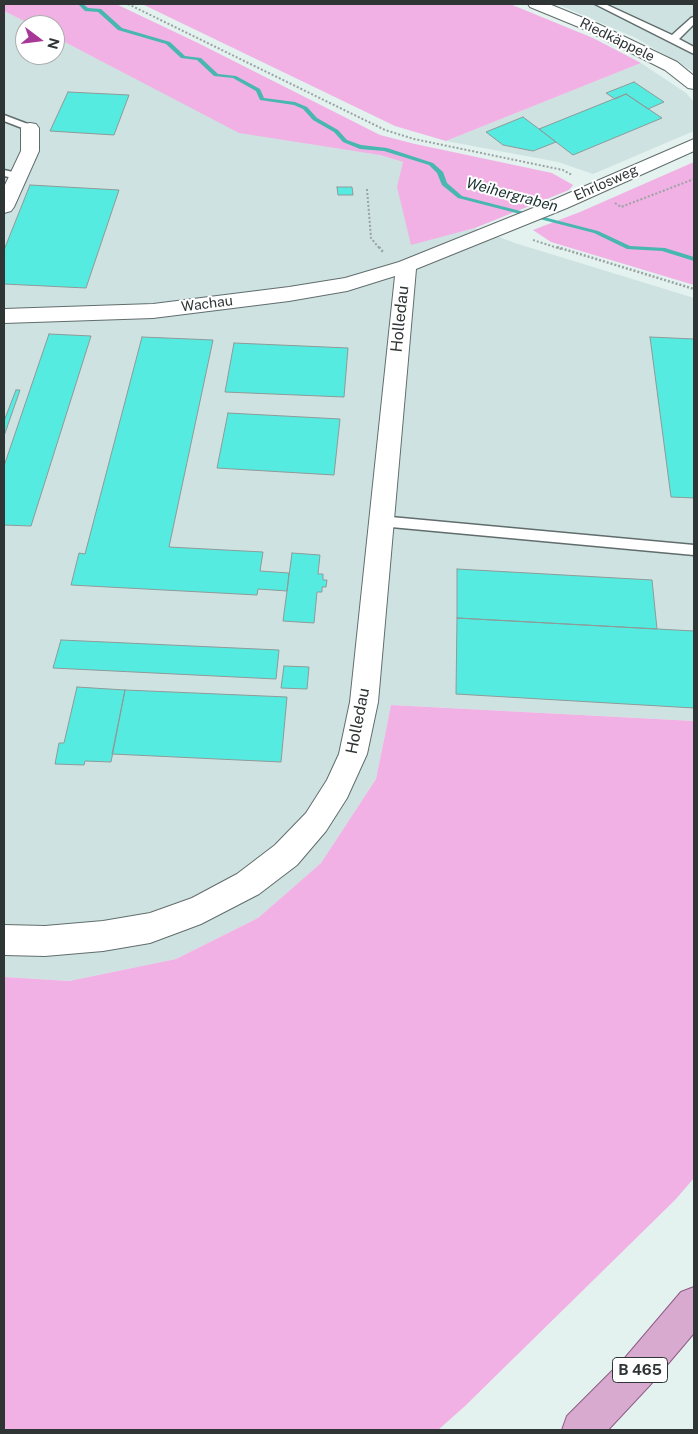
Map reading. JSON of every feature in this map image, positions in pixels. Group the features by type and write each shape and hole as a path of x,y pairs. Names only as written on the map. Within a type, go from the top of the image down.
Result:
{"main road":[{"name":"B 465","path":"581,1430 637,1372 694,1305"}],"street":[{"name":"Riedkäppele","path":"536,4 592,27 671,66 694,84"},
{"path":"4,207 11,175 30,150 30,128"},
{"name":"Ehrlosweg","path":"401,268 560,204 694,144"},
{"name":"Wachau","path":"4,316 152,310 222,303 347,284 401,268"},
{"name":"Holledau","path":"4,940 54,940 103,936 150,928 201,909 248,884 286,855 310,828 337,789 353,754 364,702 401,268"}],"lane":[{"path":"598,4 673,39 694,51"},
{"path":"673,39 694,20"},
{"path":"4,118 30,128"},
{"path":"380,521 694,550"}],"path":[{"path":"128,4 385,130 414,139 563,170 595,188 621,207 694,178"},
{"path":"367,190 371,238 401,268"},
{"path":"504,226 539,243 694,289"}],"shaded area":[{"path":"4,4 116,4 198,43 380,135 552,173 573,185 569,190 475,228 411,245 397,187 403,162 380,155 239,133 65,42 65,15 15,16 4,11"},
{"path":"142,4 510,4 593,38 641,63 446,141 395,126"},
{"path":"557,4 694,4 694,72 636,38"},
{"path":"4,11 15,16 15,65 65,65 65,42 141,81 403,162 412,244 475,228 515,243 694,298 694,721 391,705 376,779 321,863 258,918 176,959 69,981 4,977"},
{"path":"641,63 686,93 694,102 694,131 593,174 558,162 446,141"},
{"path":"694,162 694,285 551,242 533,230 580,212"},
{"path":"391,705 694,721 694,1178 675,1200 465,1406 438,1430 4,1430 4,977 69,981 176,959 258,918 321,863 376,779"}],"building":[{"path":"634,82 664,102 648,109 626,94 615,99 606,93"},
{"path":"68,92 129,95 114,135 50,131"},
{"path":"626,94 662,118 573,155 539,129"},
{"path":"523,117 556,142 533,151 503,145 486,132"},
{"path":"30,185 119,190 86,288 4,284 4,250"},
{"path":"337,187 352,187 353,195 338,195"},
{"path":"49,334 91,336 31,526 4,525 4,466"},
{"path":"142,337 213,340 169,547 263,552 260,571 289,573 287,591 258,589 257,595 71,585 79,553 85,554"},
{"path":"650,337 694,339 694,498 671,497"},
{"path":"234,343 348,348 344,397 225,392"},
{"path":"16,390 20,390 4,436 4,421"},
{"path":"228,413 340,419 334,475 217,468"},
{"path":"292,553 320,555 318,574 323,574 323,580 327,580 326,587 322,587 322,592 317,592 314,623 283,621"},
{"path":"457,569 652,580 657,629 457,618"},
{"path":"457,618 694,631 694,708 456,694"},
{"path":"61,640 279,650 276,679 53,668"},
{"path":"284,666 309,667 307,689 281,688"},
{"path":"77,687 125,690 111,762 85,761 84,765 55,764 59,743 64,743"},
{"path":"125,690 287,697 281,762 112,754"}],"waterway":[{"name":"Weihergraben","path":"80,4 87,10 99,10 120,29 168,43 183,57 199,59 216,75 234,77 258,90 262,99 295,104 305,108 315,119 336,131 345,141 360,147 385,149 431,164 440,172 444,184 460,197 596,232 629,248 663,249 694,259"}]}
